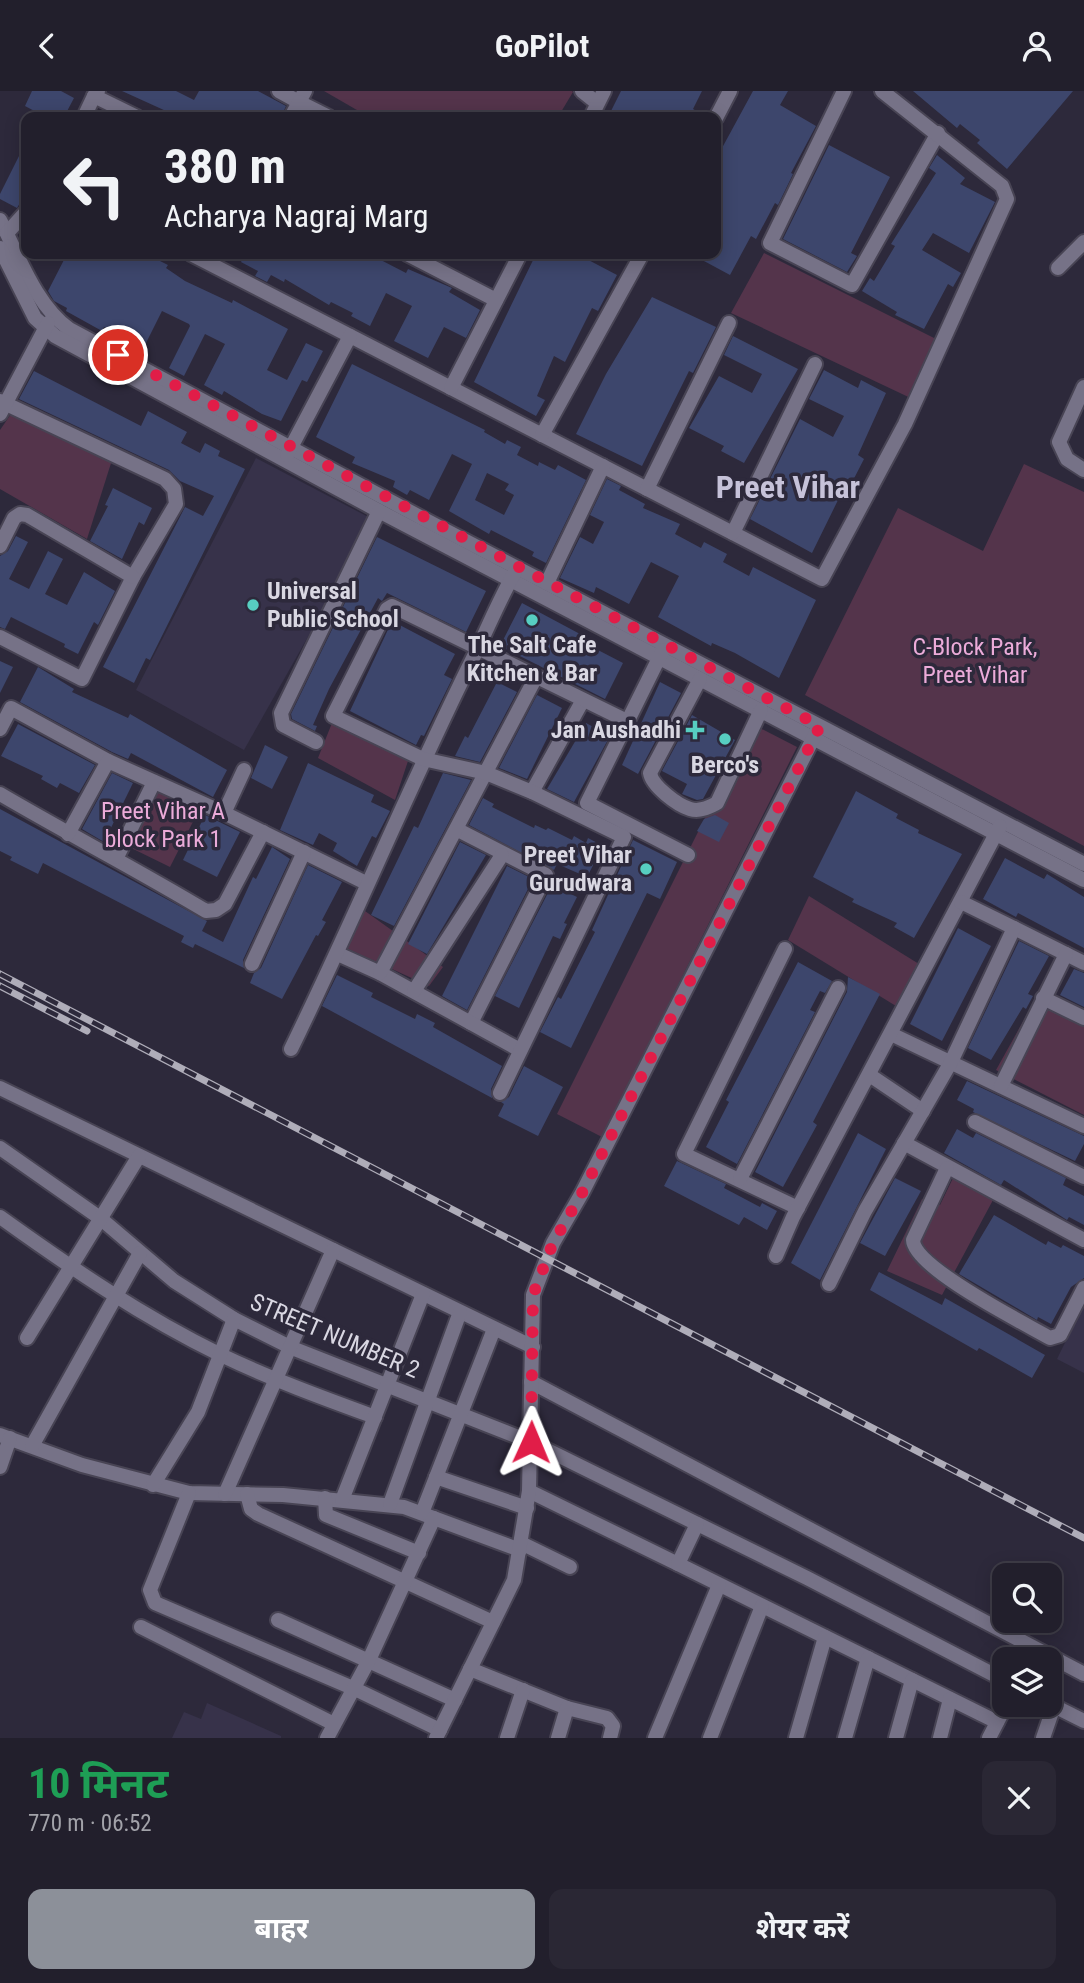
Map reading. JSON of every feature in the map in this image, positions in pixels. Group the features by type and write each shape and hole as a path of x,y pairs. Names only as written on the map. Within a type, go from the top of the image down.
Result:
{"street":[{"path":"279,91 302,97 322,112"},
{"path":"582,91 600,97"},
{"path":"719,112 730,91"},
{"path":"844,91 770,243 852,285 938,133"},
{"path":"219,260 349,336 822,579 905,424 1007,199 1002,186 882,91"},
{"path":"87,112 96,94 128,112"},
{"path":"21,215 3,226 48,323"},
{"path":"1058,268 1084,242"},
{"path":"0,248 35,318 514,574 999,828 1084,880"},
{"path":"417,259 496,300"},
{"path":"451,388 517,259"},
{"path":"542,435 639,259"},
{"path":"0,637 82,679 133,577 176,504 174,489 165,479 2,406 48,323"},
{"path":"647,489 729,323"},
{"path":"288,453 349,336"},
{"path":"733,533 815,364"},
{"path":"1084,387 1059,442 1067,459 1084,470"},
{"path":"288,453 379,511 514,574 547,583 662,651 700,679 761,710 817,732"},
{"path":"547,583 603,466"},
{"path":"316,742 283,725 281,713 379,511"},
{"path":"0,546 14,518 20,514 27,515 133,577"},
{"path":"291,1049 338,954 366,883 423,758 514,574"},
{"path":"500,1093 624,838 532,792 486,773 423,758 333,716 387,609 392,606 627,721"},
{"path":"662,651 587,803 688,855"},
{"path":"380,973 537,677"},
{"path":"700,679 650,773 657,787 690,809 704,810 717,803 761,710"},
{"path":"532,792 583,700"},
{"path":"0,729 5,705 107,761 224,813 366,883"},
{"path":"190,1493 150,1590 150,1597 155,1603 355,1689 438,1734 514,1580 529,1490 533,1295 553,1243 582,1193 817,732"},
{"path":"68,834 107,761"},
{"path":"224,813 244,769"},
{"path":"117,857 154,782"},
{"path":"0,794 68,834 117,857 206,911 216,910 225,904 263,832"},
{"path":"999,828 1084,864"},
{"path":"776,1256 798,1208 871,1076 999,828"},
{"path":"458,830 546,876 471,1023"},
{"path":"252,964 304,852"},
{"path":"414,991 502,855"},
{"path":"961,902 1084,963"},
{"path":"829,1284 904,1143 951,1062 1014,928"},
{"path":"785,949 684,1154 798,1208"},
{"path":"338,954 380,973 520,1050"},
{"path":"1001,1087 1066,954"},
{"path":"740,1179 838,988"},
{"path":"1043,998 1084,1018"},
{"path":"891,1034 1084,1126"},
{"path":"871,1076 923,1111"},
{"path":"0,1088 533,1347"},
{"path":"975,1122 1084,1177"},
{"path":"904,1143 1084,1240"},
{"name":"STREET NUMBER 2","path":"0,1148 100,1217 174,1281 234,1319 292,1349 428,1399 531,1442 992,1674"},
{"path":"27,1338 139,1156"},
{"path":"947,1168 913,1240 918,1254 957,1285 1050,1338 1060,1335 1084,1288"},
{"path":"0,1217 116,1296 221,1355 375,1417"},
{"path":"225,1494 292,1349 333,1250"},
{"path":"32,1446 140,1253"},
{"path":"342,1500 423,1294"},
{"path":"390,1504 460,1312"},
{"path":"153,1485 198,1412 234,1319"},
{"path":"327,1738 355,1689 419,1553 436,1477 494,1329"},
{"path":"531,1382 1020,1647"},
{"path":"0,1467 5,1436 82,1465 190,1493 325,1498 390,1504 521,1547 570,1567"},
{"path":"436,1477 527,1508"},
{"path":"529,1490 997,1722"},
{"path":"247,1494 251,1509 258,1514 494,1622"},
{"path":"325,1498 326,1515 419,1553"},
{"path":"678,1565 697,1524"},
{"path":"655,1738 719,1585"},
{"path":"710,1738 762,1606"},
{"path":"278,1620 455,1700"},
{"path":"141,1627 334,1724"},
{"path":"796,1738 825,1637"},
{"path":"845,1738 868,1658"},
{"path":"1062,1665 1084,1674"},
{"path":"470,1669 567,1708 611,1720 610,1738"},
{"path":"896,1738 912,1680"},
{"path":"507,1738 523,1690"},
{"path":"940,1738 950,1699"},
{"path":"558,1738 567,1708"},
{"path":"1062,1710 1084,1721"},
{"path":"989,1738 1000,1717"},
{"path":"1043,1738 1049,1717"}],"shaded area":[{"name":"Universal Public School","path":"256,458 374,520 244,750 136,690"},
{"path":"1084,1304 1084,1373 1057,1359"},
{"path":"207,1703 281,1738 172,1738 184,1712 201,1719"}],"green space":[{"path":"324,91 573,92 561,112 360,112"},
{"path":"764,253 946,344 919,402 731,313"},
{"path":"13,411 112,460 87,539 0,489 0,430"},
{"name":"C-Block Park, Preet Vihar","path":"1024,464 1084,492 1084,846 805,695 898,508 983,551"},
{"path":"332,723 409,758 395,800 318,758"},
{"path":"752,724 797,747 602,1137 557,1114"},
{"name":"Preet Vihar A block Park 1","path":"156,783 202,804 170,867 125,845"},
{"path":"809,896 919,964 896,1006 788,940"},
{"path":"365,911 443,967 429,986 346,948"},
{"path":"1036,998 1084,1024 1084,1115 996,1070"},
{"path":"954,1176 993,1200 942,1295 887,1271 922,1199 940,1205"}],"building":[{"path":"32,91 61,91 74,98 67,112 36,112 25,106"},
{"path":"122,91 176,91 194,100 199,91 258,91 286,106 283,112 166,111"},
{"path":"621,91 702,91 693,109 698,112 610,112"},
{"path":"753,91 788,91 780,105 816,126 791,173 793,174 778,205 775,203 756,239 751,236 730,275 700,259 721,259 721,150"},
{"path":"913,91 1073,91 1007,169 977,143 980,140 960,124 957,128"},
{"path":"829,145 890,177 851,253 857,256 847,272 783,239"},
{"path":"21,152 21,201 17,208 0,199"},
{"path":"937,155 965,178 960,184 995,202 969,253 933,233 922,250 961,273 953,287 948,284 924,329 895,315 897,312 862,291 870,278 874,281 895,246 891,244 936,173 929,168"},
{"path":"64,259 156,259 168,265 166,268 185,281 232,303 233,300 288,329 267,370 287,380 306,343 323,351 307,382 302,380 281,421 262,414 224,391 222,395 204,385 225,344 205,334 184,376 169,368 189,324 162,311 144,347 104,327 102,331 66,311 67,308 54,301 48,291"},
{"path":"242,259 379,259 406,273 408,269 452,288 449,292 480,310 466,338 444,327 428,358 394,341 412,306 386,293 370,326 351,316 353,313 331,302 329,305 285,279 284,282 271,275 267,282 255,276 258,271 241,262"},
{"path":"534,259 587,259 617,275 598,311 592,308 565,362 554,356 537,396 545,400 536,416 474,382"},
{"path":"652,297 716,327 693,373 689,371 642,466 576,434 606,374"},
{"path":"733,336 798,369 744,463 721,451 724,446 689,428 719,376 752,393 762,374 724,355"},
{"path":"352,364 485,430 484,432 505,444 507,440 521,447 517,455 538,466 539,462 555,470 558,465 586,480 546,563 532,556 534,552 491,530 489,534 449,511 472,464 452,454 429,500 410,490 407,495 393,487 395,481 352,463 355,457 316,437","holes":["487,473 509,484 505,490 514,495 504,515 475,500"]},
{"path":"824,370 858,388 861,380 886,393 858,455 864,459 844,498 840,496 812,553 750,519 800,419 833,437 844,416 809,399"},
{"path":"34,371 141,426 148,411 187,432 181,443 200,453 205,443 220,451 218,456 245,469 150,660 146,658 134,683 103,667 185,507 203,516 214,496 180,481 169,470 19,399"},
{"path":"607,479 621,486 619,490 645,504 643,508 680,524 675,534 701,548 704,542 727,554 723,562 749,576 753,567 816,600 779,678 735,653 712,643 711,646 658,617 679,576 651,562 629,604 596,587 594,593 560,578 580,537 593,544 604,522 590,515"},
{"path":"113,488 152,508 144,525 139,522 122,559 90,541 108,506 105,505"},
{"path":"16,536 28,542 9,579 29,589 48,551 63,559 45,594 67,605 84,572 115,591 98,625 94,622 78,654 64,647 65,644 11,617 5,629 0,627 0,556 8,551"},
{"path":"377,537 486,591 466,632 387,593 382,601 378,598 329,689 313,725 317,726 315,731 292,719 291,714"},
{"path":"522,603 580,634 578,637 623,663 605,699 500,646"},
{"path":"392,621 455,654 444,675 452,679 424,736 421,735 416,745 350,711"},
{"path":"0,661 13,667 0,693"},
{"path":"38,667 74,689 72,692 128,718 130,714 227,770 213,797 131,753 128,759 112,752 20,702"},
{"path":"497,682 517,692 480,762 455,756 465,736 468,738"},
{"path":"660,682 681,693 638,774 622,765"},
{"path":"537,695 562,708 527,779 499,768"},
{"path":"692,715 735,740 703,799 697,800 682,794 687,784 662,771"},
{"path":"586,723 610,736 574,802 547,789"},
{"path":"18,724 95,765 79,793 60,783 57,788 41,779 43,776 1,756"},
{"path":"265,745 288,757 272,789 251,778"},
{"path":"308,763 374,795 371,802 390,811 376,838 372,836 357,866 333,851 337,843 319,833 313,845 280,830"},
{"path":"112,773 133,783 104,842 82,829"},
{"path":"443,773 471,780 394,926 371,915 414,826 418,828"},
{"path":"856,791 898,814 896,818 919,830 918,833 962,854 914,938 894,927 897,923 852,902 854,899 813,877"},
{"path":"483,798 494,804 492,807 534,828 535,825 546,830 548,828 572,840 574,836 586,843 588,838 603,846 587,877 557,864 554,870 469,825"},
{"path":"0,809 207,921 202,931 223,942 253,877 256,879 272,847 290,859 243,960 244,968 195,944 193,948 181,942 184,936 43,863 38,874 10,860 12,857 0,851"},
{"path":"205,815 240,832 217,877 183,860"},
{"path":"715,815 729,823 719,842 697,831 704,819"},
{"path":"633,840 677,862 660,899 647,893 571,1048 540,1032 558,997 561,999 595,932 592,930"},
{"path":"460,842 486,855 427,954 408,944"},
{"path":"1005,858 1044,879 1047,874 1084,897 1084,948 1018,913 1016,917 983,899"},
{"path":"308,865 342,882 322,920 326,922 318,936 316,935 282,999 250,983 254,973 261,968"},
{"path":"507,866 533,879 467,1010 442,996"},
{"path":"552,885 577,897 564,923 567,924 560,939 553,936 519,1008 495,996"},
{"path":"958,928 991,946 942,1041 910,1024"},
{"path":"1019,941 1049,956 1028,994 1033,996 1026,1009 1023,1007 991,1060 968,1048"},
{"path":"798,962 832,981 825,993 820,991 810,1010 815,1012 737,1164 706,1147 729,1102 726,1100"},
{"path":"1074,969 1084,973 1084,1007 1060,995"},
{"path":"337,975 373,993 371,997 415,1019 417,1014 435,1023 433,1027 502,1066 491,1089 492,1098 322,1006"},
{"path":"848,977 880,994 813,1122 817,1125 783,1187 755,1172 847,992"},
{"path":"524,1066 563,1087 538,1136 498,1116 504,1104 501,1102 509,1097"},
{"path":"967,1081 1084,1136 1084,1144 1075,1161 973,1112 974,1109 957,1100"},
{"path":"957,1129 973,1138 976,1133 1066,1178 1063,1185 1084,1196 1084,1225 1069,1217 1067,1220 1004,1180 1001,1185 944,1153"},
{"path":"858,1133 886,1149 820,1280 791,1263"},
{"path":"677,1161 726,1184 724,1188 760,1207 762,1203 777,1211 767,1230 744,1217 739,1225 664,1186"},
{"path":"895,1178 921,1191 885,1256 860,1243"},
{"path":"994,1215 1046,1245 1048,1241 1061,1248 1063,1245 1084,1256 1084,1278 1071,1287 1051,1324 1038,1317 1037,1320 959,1274"},
{"path":"879,1272 942,1305 945,1298 1045,1355 1032,1378 979,1348 977,1351 870,1290"}],"railway":[{"path":"0,974 1084,1538"},
{"path":"0,986 87,1031"}],"place":[{"name":"Universal Public School","path":"253,605"},
{"name":"The Salt Cafe Kitchen & Bar","path":"532,620"},
{"name":"Jan Aushadhi","path":"695,730"},
{"name":"Berco's","path":"725,739"},
{"name":"Preet Vihar Gurudwara","path":"646,869"}],"district":[{"name":"Preet Vihar","path":"788,487"}],"route":[{"path":"118,355 433,524 820,726 582,1193 553,1243 533,1295 531,1442"}]}
